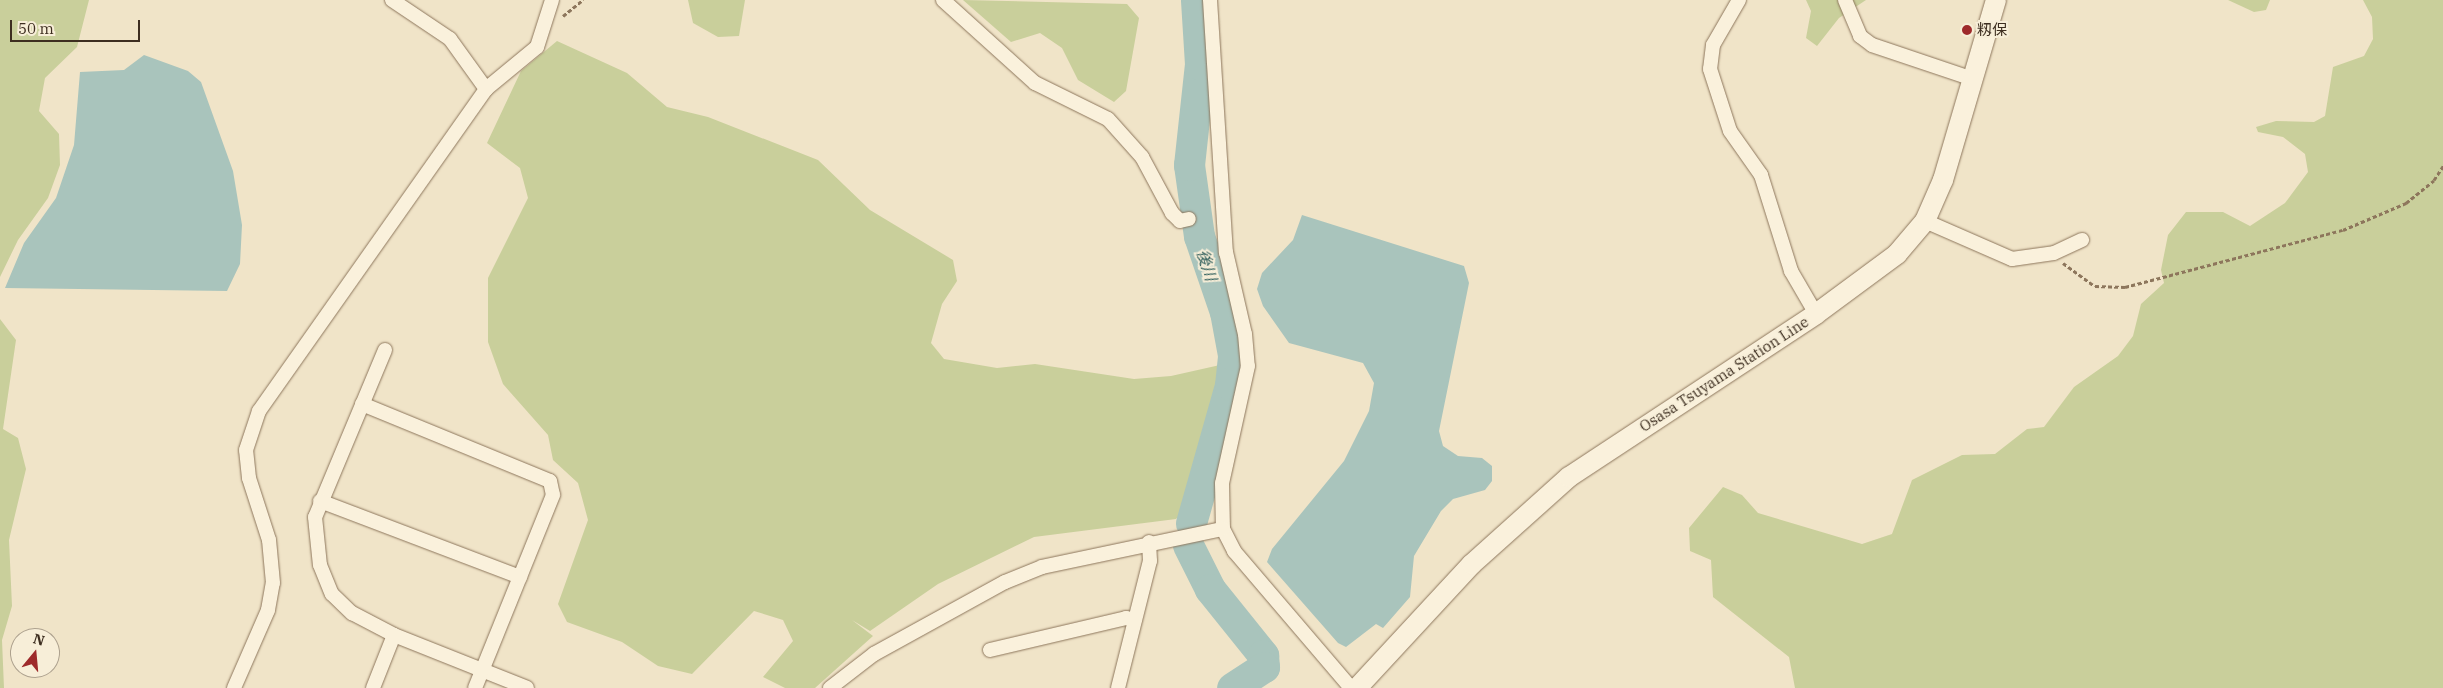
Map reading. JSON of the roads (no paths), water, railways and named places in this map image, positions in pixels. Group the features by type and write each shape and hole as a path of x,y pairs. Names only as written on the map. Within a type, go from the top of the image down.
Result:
{"main road":[{"name":"Osasa Tsuyama Station Line","path":"1357,688 1472,564 1569,477 1816,314 1897,254 1924,221 1943,180 1996,0"}],"street":[{"path":"392,0 450,39 486,89"},
{"path":"234,688 268,610 273,583 269,540 249,478 246,450 259,411 486,89 537,47 552,0"},
{"path":"943,0 1035,83 1108,119 1142,157 1172,213 1180,221 1189,219"},
{"path":"1210,0 1226,252 1245,334 1248,366 1222,483 1223,529 1234,551 1351,688"},
{"path":"1739,0 1713,45 1710,69 1730,131 1761,175 1791,271 1816,314"},
{"path":"1846,0 1860,36 1872,45 1973,79"},
{"path":"1924,221 2012,259 2054,253 2082,240"},
{"path":"385,350 320,501 315,517 317,548 332,594 352,613 394,635 527,688"},
{"path":"362,404 550,481 553,495 475,688"},
{"path":"320,501 520,578"},
{"path":"830,688 874,654 1005,582 1042,567 1149,542 1223,529"},
{"path":"1118,688 1150,561 1149,542"},
{"path":"990,650 1126,618 1135,620"},
{"path":"373,688 394,635"}],"water":[{"path":"144,55 188,71 201,82 233,171 242,225 240,264 227,291 5,288 24,243 56,198 74,145 80,72 124,70"},
{"path":"1302,215 1464,266 1469,283 1439,431 1443,446 1458,456 1482,458 1492,466 1492,481 1485,490 1453,499 1441,511 1414,556 1410,597 1383,628 1376,624 1346,647 1338,643 1267,562 1272,549 1344,461 1369,411 1374,383 1363,363 1289,343 1263,306 1257,289 1262,273 1293,240"}],"waterway":[{"name":"後川","path":"1191,523 1230,385 1233,355 1225,312 1199,236 1189,165 1200,64 1196,0"},
{"name":"後川","path":"1188,545 1210,589 1263,655 1264,667 1232,688"}],"place":[{"name":"籾保","path":"1967,30"}]}
